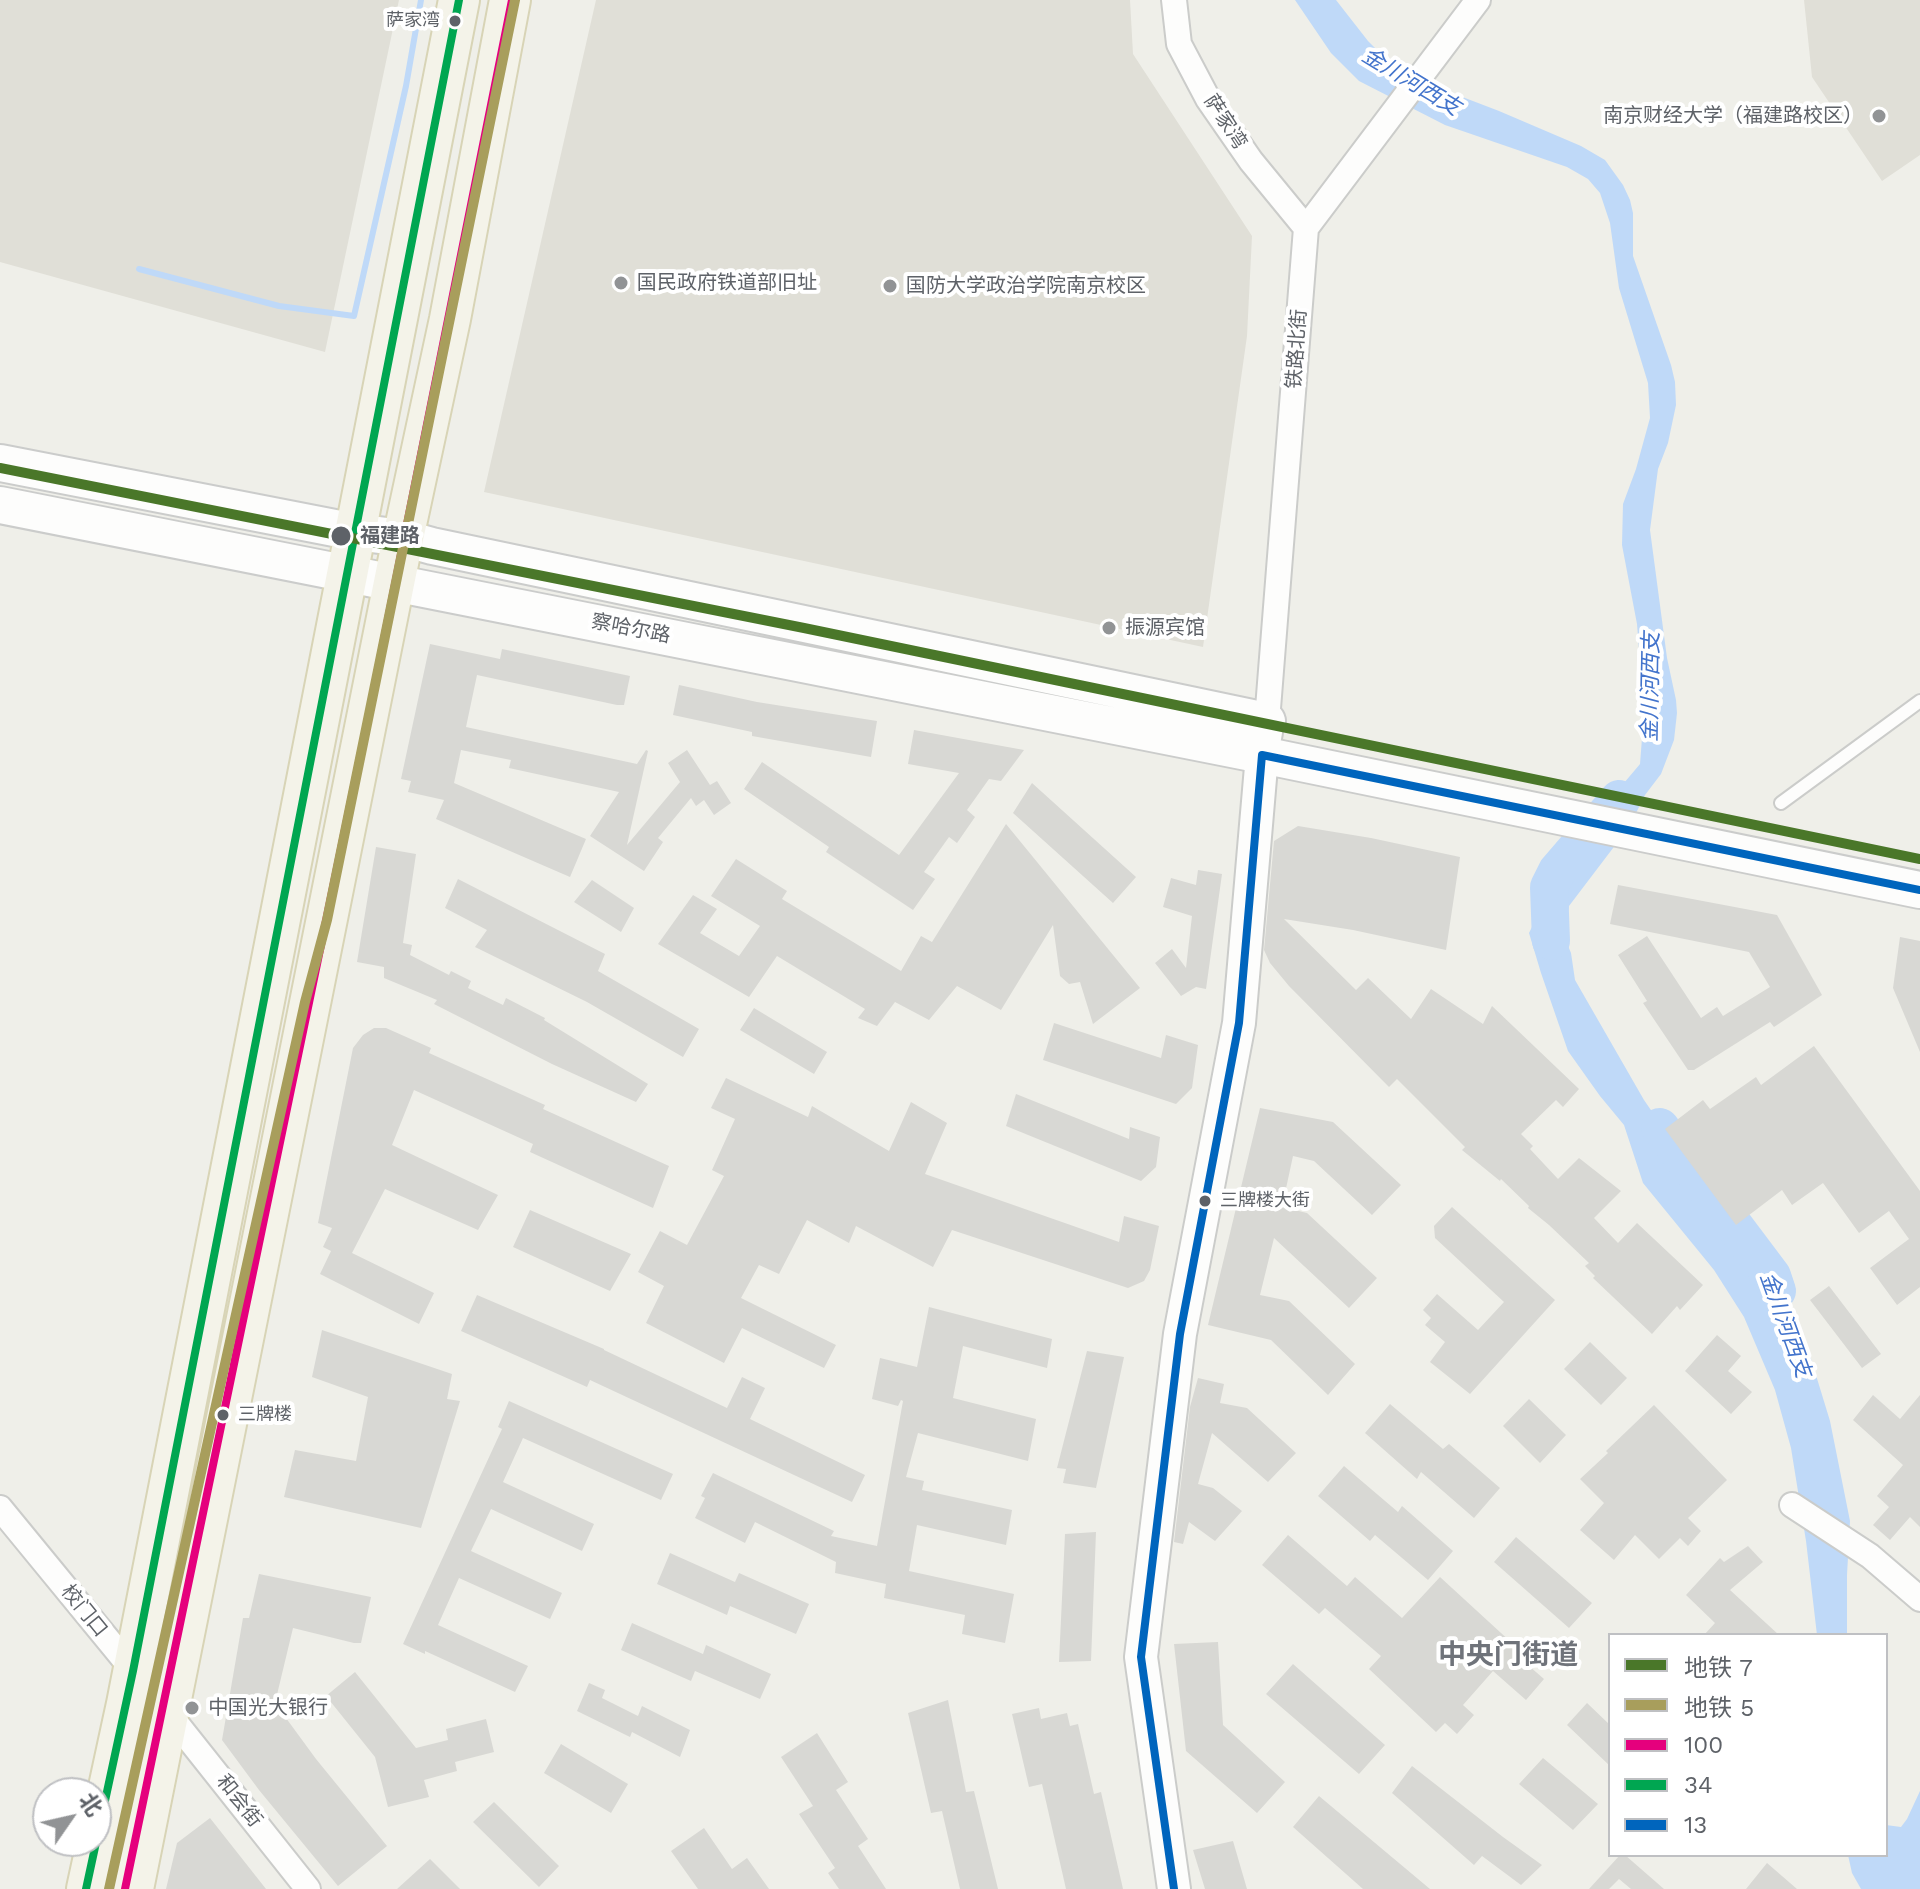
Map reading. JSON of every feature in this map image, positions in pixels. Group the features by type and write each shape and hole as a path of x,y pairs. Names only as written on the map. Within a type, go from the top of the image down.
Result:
{"main road":[{"path":"87,1889 133,1671 459,0"},
{"path":"133,1889 403,538 450,319 510,0"},
{"name":"察哈尔路","path":"0,463 355,532 403,538 1265,738"},
{"name":"察哈尔路","path":"0,505 395,582 1265,738"},
{"path":"1265,738 1521,808 1920,890"}],"street":[{"name":"萨家湾","path":"1174,0 1179,44 1208,99 1251,161 1306,228"},
{"path":"1306,228 1478,0"},
{"name":"铁路北街","path":"1265,738 1306,228"},
{"path":"1174,1889 1141,1657 1180,1334 1239,1023 1265,738"},
{"path":"1792,1505 1870,1556 1920,1599"},
{"name":"校门口","path":"0,1508 169,1714"},
{"name":"和会街","path":"169,1714 308,1889"}],"lane":[{"path":"1781,803 1920,701"}],"shaded area":[{"path":"0,0 399,0 325,352 0,262"},
{"name":"国防大学政治学院南京校区","path":"596,0 1130,0 1133,54 1252,236 1247,336 1203,647 484,492"},
{"name":"南京财经大学（福建路校区）","path":"1804,0 1920,0 1920,155 1882,181 1812,77"}],"water":[{"path":"1295,0 1336,0 1389,62 1452,93 1581,146 1605,160 1630,200 1633,256 1675,382 1676,405 1668,443 1658,469 1650,530 1677,713 1674,740 1661,774 1645,795 1629,827 1569,906 1564,936 1571,953 1575,980 1644,1100 1711,1197 1779,1285 1804,1336 1830,1421 1850,1521 1847,1633 1817,1633 1791,1448 1775,1390 1744,1317 1714,1270 1643,1183 1624,1125 1568,1051 1529,933 1562,867 1604,822 1624,783 1640,764 1644,712 1637,624 1622,545 1623,504 1650,418 1648,383 1619,288 1610,223 1600,193 1588,179 1567,167 1445,125 1359,81 1331,53"},
{"path":"1920,1791 1920,1889 1861,1889 1852,1873 1848,1857 1888,1857 1888,1825 1901,1827"}],"building":[{"path":"430,644 500,659 502,649 630,676 624,705 617,705 477,675 466,727 637,764 648,751 627,845 680,782 668,763 687,750 710,785 717,781 731,803 714,815 704,800 696,806 691,798 658,838 663,842 644,871 590,836 619,792 509,768 511,760 461,750 454,783 586,839 570,877 436,819 444,800 408,792 411,781 401,779"},
{"path":"679,685 757,702 877,721 871,757 752,736 752,732 673,715"},
{"path":"914,730 1024,750 1001,781 989,779 967,810 975,817 957,843 949,837 924,872 935,879 913,910 826,852 829,847 744,789 762,762 899,855 959,773 908,764"},
{"path":"1032,783 1136,877 1113,903 1013,813"},
{"path":"1006,824 1140,988 1093,1024 1080,982 1069,984 1060,976 1053,925 1001,1010 957,986 929,1020 895,1002 877,1026 858,1018 865,1009 777,956 749,997 658,944 693,895 717,909 700,933 739,956 760,926 711,896 736,859 787,891 782,899 901,971 921,936 932,942"},
{"path":"1298,826 1460,857 1446,950 1284,919 1356,990 1368,978 1411,1019 1431,989 1483,1024 1492,1006 1579,1089 1563,1107 1556,1100 1521,1134 1533,1146 1530,1149 1558,1179 1579,1158 1621,1191 1594,1218 1618,1243 1637,1223 1703,1285 1680,1310 1677,1306 1652,1334 1593,1278 1595,1276 1585,1266 1589,1263 1501,1179 1462,1150 1465,1147 1397,1079 1389,1087 1270,963 1264,950 1274,841"},
{"path":"376,847 416,854 403,943 412,945 410,955 449,975 451,971 471,981 468,988 503,1005 506,998 545,1018 648,1084 636,1102 552,1064 434,1004 437,1000 384,978 384,967 357,962"},
{"path":"1198,870 1222,874 1206,989 1196,987 1181,996 1155,963 1172,949 1186,968 1192,916 1163,907 1171,878 1196,885"},
{"path":"458,879 605,954 598,971 699,1029 683,1057 587,1002 475,947 487,930 445,908"},
{"path":"592,880 634,908 621,932 574,902"},
{"path":"1618,885 1777,915 1822,995 1774,1027 1770,1022 1694,1070 1688,1070 1643,1003 1647,1001 1618,955 1647,936 1701,1018 1717,1007 1723,1016 1770,987 1749,952 1610,924"},
{"path":"1900,937 1920,941 1920,1052 1893,988"},
{"path":"754,1008 827,1052 814,1074 740,1030"},
{"path":"1054,1023 1161,1058 1166,1035 1198,1045 1192,1088 1176,1104 1043,1060"},
{"path":"374,1028 386,1028 431,1048 429,1053 669,1166 653,1208 530,1152 533,1144 414,1090 392,1145 498,1195 478,1230 385,1189 352,1253 434,1293 419,1324 320,1274 331,1251 323,1247 332,1228 318,1223 353,1048 363,1035"},
{"path":"1814,1046 1920,1191 1920,1287 1897,1305 1870,1268 1909,1239 1889,1211 1859,1233 1823,1183 1792,1205 1782,1190 1736,1225 1665,1129 1703,1100 1710,1109 1756,1077 1761,1085"},
{"path":"726,1078 808,1117 812,1106 889,1151 911,1102 947,1123 925,1174 1119,1242 1124,1216 1159,1226 1150,1270 1144,1281 1128,1288 952,1230 933,1267 856,1226 849,1243 807,1220 779,1274 759,1265 741,1298 836,1345 824,1368 742,1328 724,1363 646,1323 664,1286 638,1272 660,1231 687,1245 724,1176 712,1170 735,1119 711,1108"},
{"path":"1016,1094 1129,1139 1130,1127 1160,1137 1156,1167 1141,1181 1006,1126"},
{"path":"1260,1108 1333,1122 1401,1185 1372,1215 1314,1161 1293,1156 1282,1207 1307,1213 1377,1278 1349,1308 1274,1238 1260,1295 1289,1301 1355,1364 1328,1395 1271,1340 1208,1325"},
{"path":"1452,1207 1555,1300 1470,1394 1430,1362 1445,1342 1425,1325 1431,1318 1423,1310 1437,1294 1478,1330 1504,1302 1435,1238 1434,1226"},
{"path":"530,1210 631,1254 610,1291 513,1247"},
{"path":"1829,1286 1881,1354 1862,1368 1810,1300"},
{"path":"477,1295 604,1349 727,1408 742,1377 765,1388 750,1419 865,1475 852,1502 590,1380 587,1387 461,1331"},
{"path":"929,1307 1052,1339 1047,1368 963,1346 953,1398 1036,1419 1028,1461 918,1433 906,1477 924,1481 922,1490 1012,1510 1006,1545 917,1525 909,1571 1014,1594 1005,1643 962,1634 965,1615 884,1598 886,1584 835,1573 836,1562 755,1522 745,1543 695,1518 705,1498 701,1496 713,1473 834,1531 831,1536 877,1546 903,1401 898,1406 872,1399 880,1358 917,1367"},
{"path":"322,1330 452,1374 447,1399 460,1401 421,1528 284,1497 295,1450 356,1461 368,1397 312,1377"},
{"path":"1717,1335 1741,1356 1728,1371 1752,1392 1731,1414 1685,1371"},
{"path":"1590,1342 1627,1378 1601,1405 1564,1369"},
{"path":"1087,1351 1124,1357 1096,1488 1063,1483 1066,1469 1057,1468"},
{"path":"1198,1378 1224,1384 1220,1403 1247,1408 1296,1453 1268,1482 1212,1433 1198,1484 1213,1488 1242,1511 1215,1541 1189,1522 1183,1544 1174,1542 1190,1407"},
{"path":"1873,1395 1900,1419 1920,1395 1920,1527 1910,1517 1890,1540 1873,1525 1889,1507 1877,1496 1903,1465 1853,1420"},
{"path":"1529,1399 1566,1435 1540,1463 1503,1426"},
{"path":"509,1401 673,1474 661,1500 523,1438 503,1482 594,1524 582,1551 491,1509 471,1551 562,1593 550,1619 459,1578 438,1625 528,1666 515,1692 403,1644 502,1429 498,1427"},
{"path":"1390,1404 1443,1449 1449,1444 1500,1488 1474,1518 1421,1472 1417,1479 1365,1433"},
{"path":"1654,1405 1727,1480 1688,1518 1701,1531 1688,1546 1680,1538 1659,1559 1635,1535 1614,1560 1580,1530 1604,1503 1580,1479"},
{"path":"1344,1466 1398,1512 1402,1506 1453,1551 1428,1580 1375,1535 1370,1541 1318,1496"},
{"path":"1096,1532 1091,1661 1059,1662 1065,1534"},
{"path":"1288,1535 1347,1586 1355,1577 1402,1618 1440,1577 1525,1655 1521,1659 1544,1679 1526,1700 1493,1671 1463,1705 1474,1715 1457,1734 1445,1723 1436,1732 1369,1669 1381,1656 1325,1608 1319,1614 1262,1565"},
{"path":"1516,1537 1592,1603 1569,1628 1494,1562"},
{"path":"1748,1546 1763,1562 1730,1590 1777,1633 1706,1633 1715,1623 1686,1595 1720,1558 1724,1562"},
{"path":"670,1553 735,1582 739,1573 809,1604 796,1634 730,1606 727,1615 657,1584"},
{"path":"259,1574 371,1597 361,1643 293,1628 275,1703 387,1846 338,1886 222,1740 243,1618 249,1618"},
{"path":"632,1623 703,1654 706,1645 771,1674 760,1699 695,1671 691,1681 621,1650"},
{"path":"1218,1642 1223,1725 1285,1782 1257,1813 1186,1751 1174,1644"},
{"path":"1293,1664 1385,1745 1359,1774 1266,1694"},
{"path":"355,1672 416,1748 448,1740 446,1729 486,1719 494,1752 455,1762 457,1771 424,1780 429,1797 388,1807 375,1757 326,1696"},
{"path":"589,1683 605,1690 602,1698 638,1716 642,1706 690,1730 680,1757 632,1732 630,1737 577,1711"},
{"path":"948,1700 966,1792 974,1791 998,1889 960,1889 942,1811 931,1813 908,1713"},
{"path":"1587,1703 1608,1723 1608,1764 1567,1725"},
{"path":"1039,1708 1041,1719 1067,1713 1070,1726 1078,1724 1094,1794 1101,1792 1123,1889 1066,1889 1042,1784 1029,1787 1012,1714"},
{"path":"817,1733 848,1782 836,1790 868,1839 858,1846 886,1889 839,1889 828,1873 835,1868 799,1814 813,1806 781,1757"},
{"path":"561,1744 628,1784 611,1813 544,1773"},
{"path":"1543,1758 1598,1804 1573,1830 1519,1784"},
{"path":"1412,1766 1542,1865 1521,1885 1482,1856 1474,1865 1392,1793"},
{"path":"1319,1796 1430,1889 1363,1889 1293,1827"},
{"path":"494,1802 559,1866 539,1887 473,1822"},
{"path":"210,1818 266,1889 166,1889 177,1843"},
{"path":"704,1828 732,1869 747,1858 769,1889 698,1889 671,1851"},
{"path":"1233,1841 1247,1889 1205,1889 1193,1850"},
{"path":"1618,1857 1627,1857 1664,1889 1631,1889 1619,1879 1609,1889 1589,1889"},
{"path":"430,1859 460,1889 397,1889"},
{"path":"1767,1863 1797,1889 1746,1889"}],"waterway":[{"path":"139,269 279,306 354,316 406,86 421,0"},
{"name":"金川河西支","path":"1551,941 1549,887 1557,871 1619,799"},
{"name":"金川河西支","path":"1660,1127 1772,1276 1777,1291"}],"metro line":[{"name":"5","path":"109,1889 305,1002 327,920 515,0"},
{"name":"7","path":"0,468 804,628 1920,859"}],"transit line":[{"name":"34","path":"86,1889 133,1671 459,0"},
{"name":"100","path":"125,1889 370,709 512,0"},
{"name":"13","path":"1174,1889 1141,1657 1180,1334 1239,1023 1262,755 1920,890"}],"place":[{"name":"萨家湾","path":"455,21"},
{"name":"南京财经大学（福建路校区）","path":"1879,116"},
{"name":"国民政府铁道部旧址","path":"621,283"},
{"name":"国防大学政治学院南京校区","path":"890,286"},
{"name":"福建路","path":"341,536"},
{"name":"振源宾馆","path":"1109,628"},
{"name":"三牌楼大街","path":"1205,1201"},
{"name":"三牌楼","path":"223,1415"},
{"name":"中国光大银行","path":"192,1708"}],"district":[{"name":"中央门街道","path":"1508,1656"}]}
